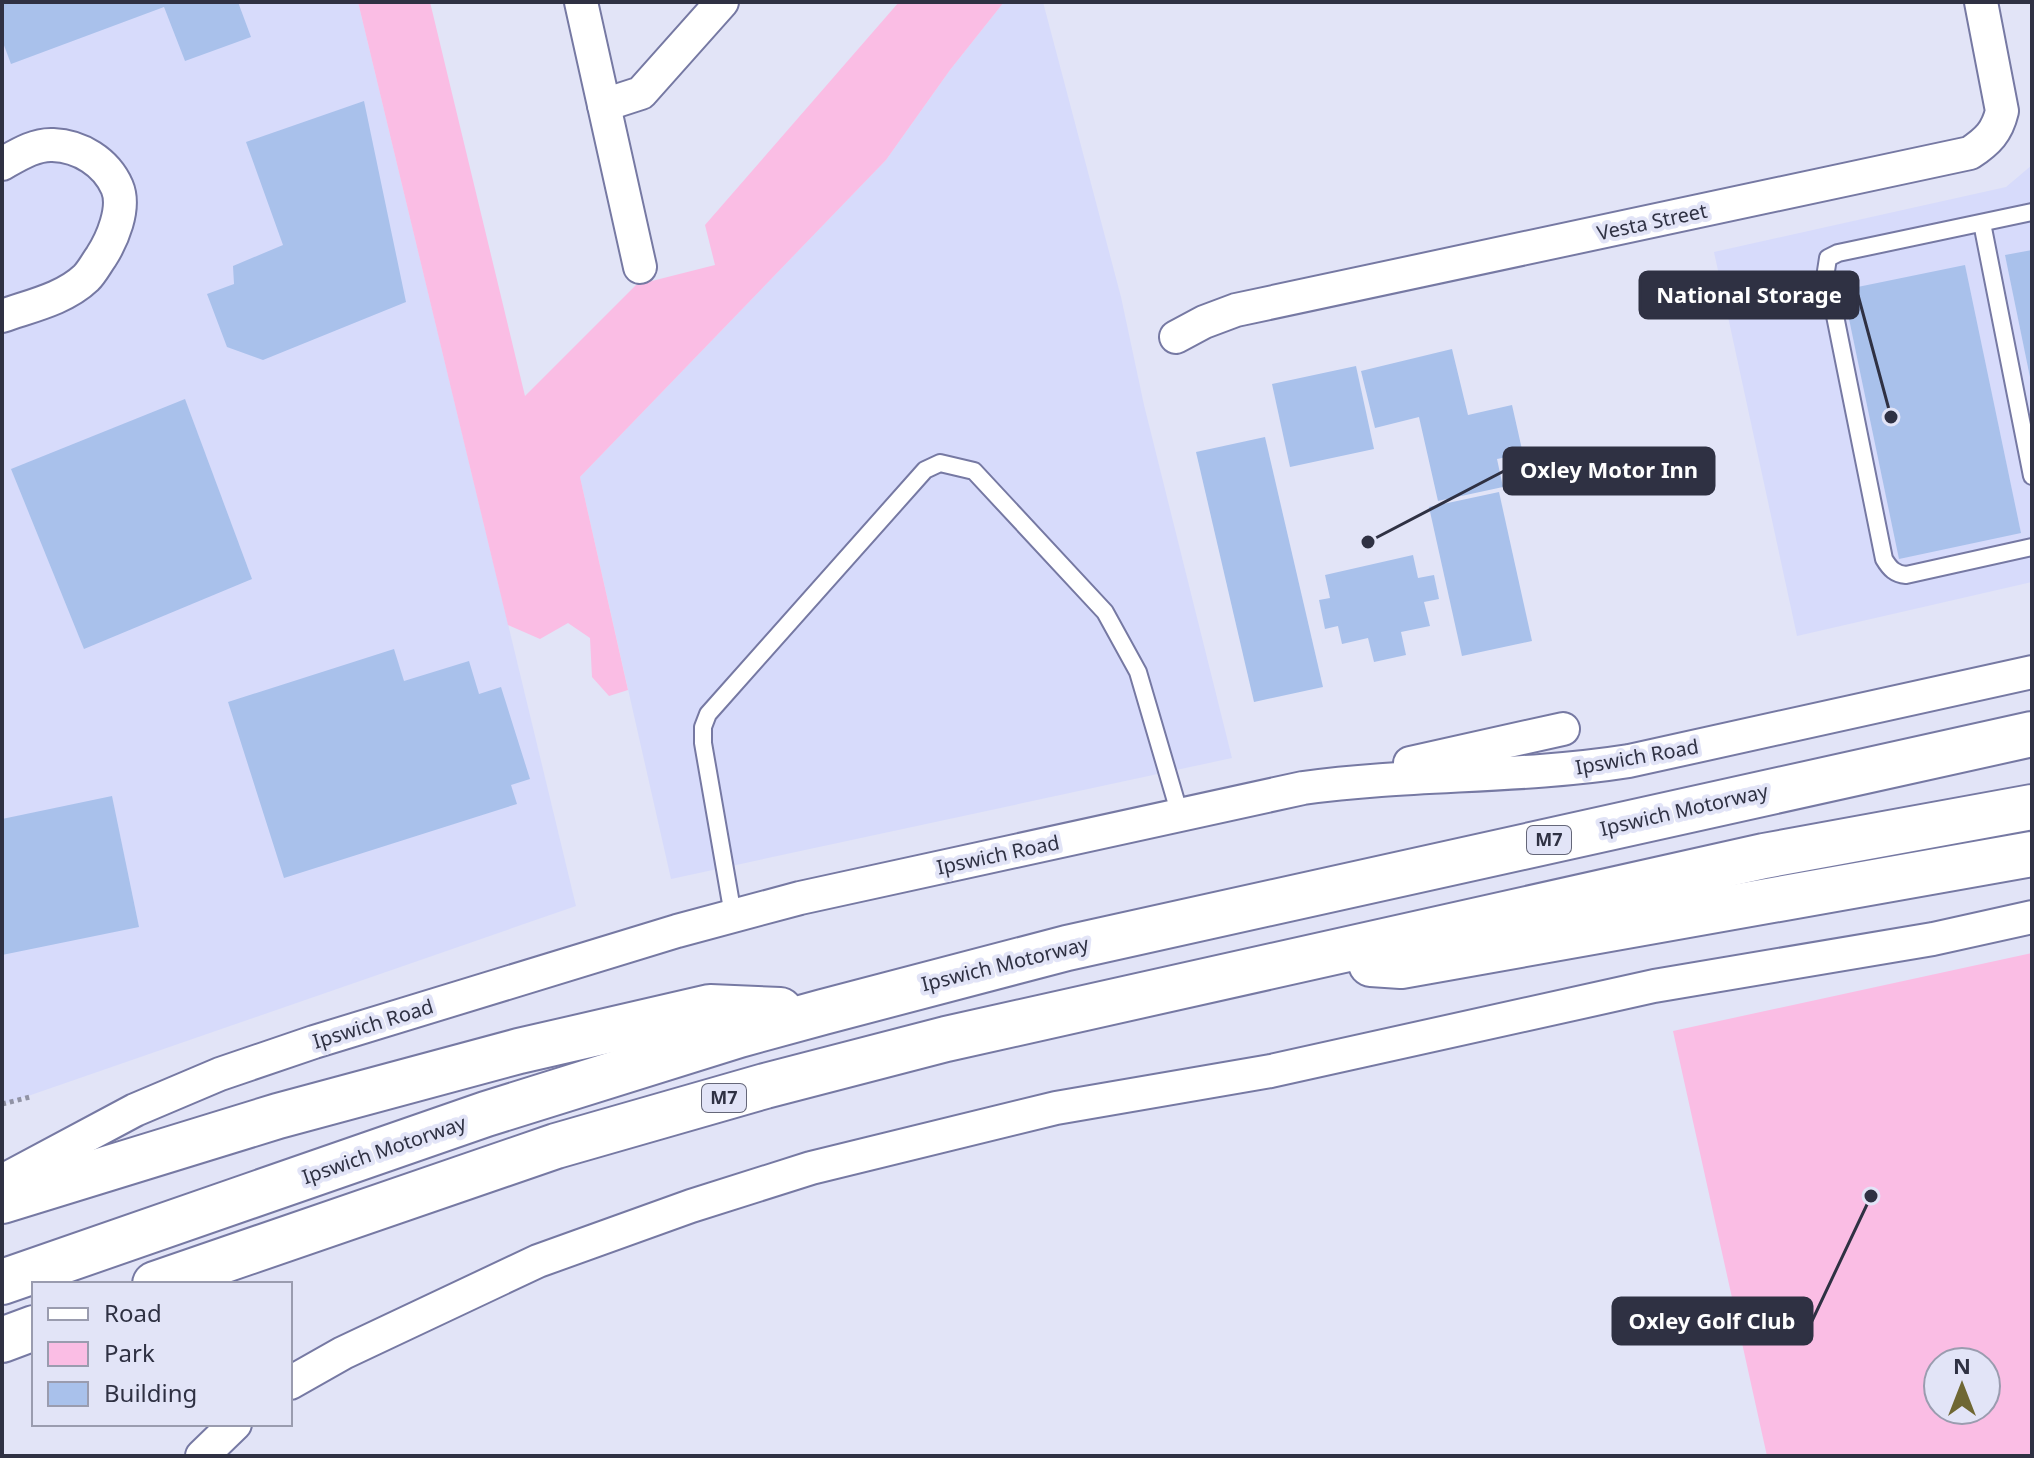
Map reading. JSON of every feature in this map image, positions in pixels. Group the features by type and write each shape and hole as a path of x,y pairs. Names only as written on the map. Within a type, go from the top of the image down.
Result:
{"highway":[{"name":"Ipswich Motorway","path":"2,1282 486,1114 823,1012 1067,948 2032,734"},
{"name":"M7","path":"161,1282 556,1146 750,1090 946,1039 1764,856 2032,807"},
{"path":"1305,957 1401,966 2032,854"},
{"path":"2,1201 278,1116 433,1073 695,1010 710,1007 823,1012"},
{"path":"2,1340 32,1329"}],"street":[{"path":"581,2 640,267"},
{"path":"604,105 641,93 722,2"},
{"name":"Vesta Street","path":"1176,337 1236,310 1970,153 1998,129 2002,111 1981,2"},
{"path":"2,164 25,151 51,145 79,149 100,164 118,189 118,220 109,245 87,277 59,296 2,316"},
{"name":"Ipswich Road","path":"2,1181 135,1110 220,1074 314,1042 733,915 800,898 1271,795 1359,781 1555,770 1617,763 2032,672"},
{"path":"1271,795 1563,729"},
{"path":"292,1382 343,1353 538,1261 691,1206 811,1168 1056,1108 1271,1071 1654,986 1933,939 2032,917"},
{"path":"202,1456 233,1426"}],"lane":[{"path":"2032,212 1838,253 1828,258 1826,271 1884,559 1889,568 1897,574 1906,575 2032,547"},
{"path":"1982,223 2032,476"},
{"path":"733,915 703,743 703,727 708,714 925,470 940,463 974,471 1105,612 1138,672 1180,815"}],"path":[{"path":"2,1104 30,1097"}],"shaded area":[{"path":"2,2 358,2 576,906 2,1105"},
{"path":"1004,2 1043,2 1121,297 1144,405 1232,758 671,879 580,477 886,160 950,70"},
{"path":"2032,165 2032,582 1797,636 1714,252 2006,187"}],"green space":[{"path":"358,2 430,2 525,396 636,285 715,265 705,225 899,2 1004,2 950,70 886,160 580,477 628,690 609,696 592,677 590,638 568,623 540,639 508,625"},
{"path":"2032,953 2032,1456 1767,1456 1673,1031"}],"building":[{"path":"2,2 238,2 251,37 185,61 164,7 11,64 2,40"},
{"path":"364,101 406,302 263,360 227,347 207,294 234,284 233,266 283,245 246,142"},
{"path":"2032,250 2032,382 2031,382 2005,255"},
{"path":"1965,265 2021,533 1899,559 1843,290"},
{"path":"1452,349 1468,415 1512,405 1523,454 1497,459 1503,487 1438,501 1419,417 1375,428 1361,371"},
{"path":"1356,366 1374,449 1290,467 1272,384"},
{"path":"185,399 252,579 84,649 11,469"},
{"path":"1265,437 1323,687 1254,702 1196,452"},
{"path":"1499,492 1532,641 1462,656 1429,507"},
{"path":"1413,555 1418,578 1434,575 1439,599 1424,602 1430,626 1401,632 1406,655 1374,662 1368,638 1342,644 1338,626 1325,629 1319,600 1330,598 1325,575"},
{"path":"394,649 404,681 469,661 479,694 501,687 530,779 511,785 517,804 284,878 228,702"},
{"path":"112,796 139,927 2,955 2,819"}],"place":[{"name":"National Storage","path":"1891,417"},
{"name":"Oxley Motor Inn","path":"1368,542"},
{"name":"Oxley Golf Club","path":"1871,1196"}]}
